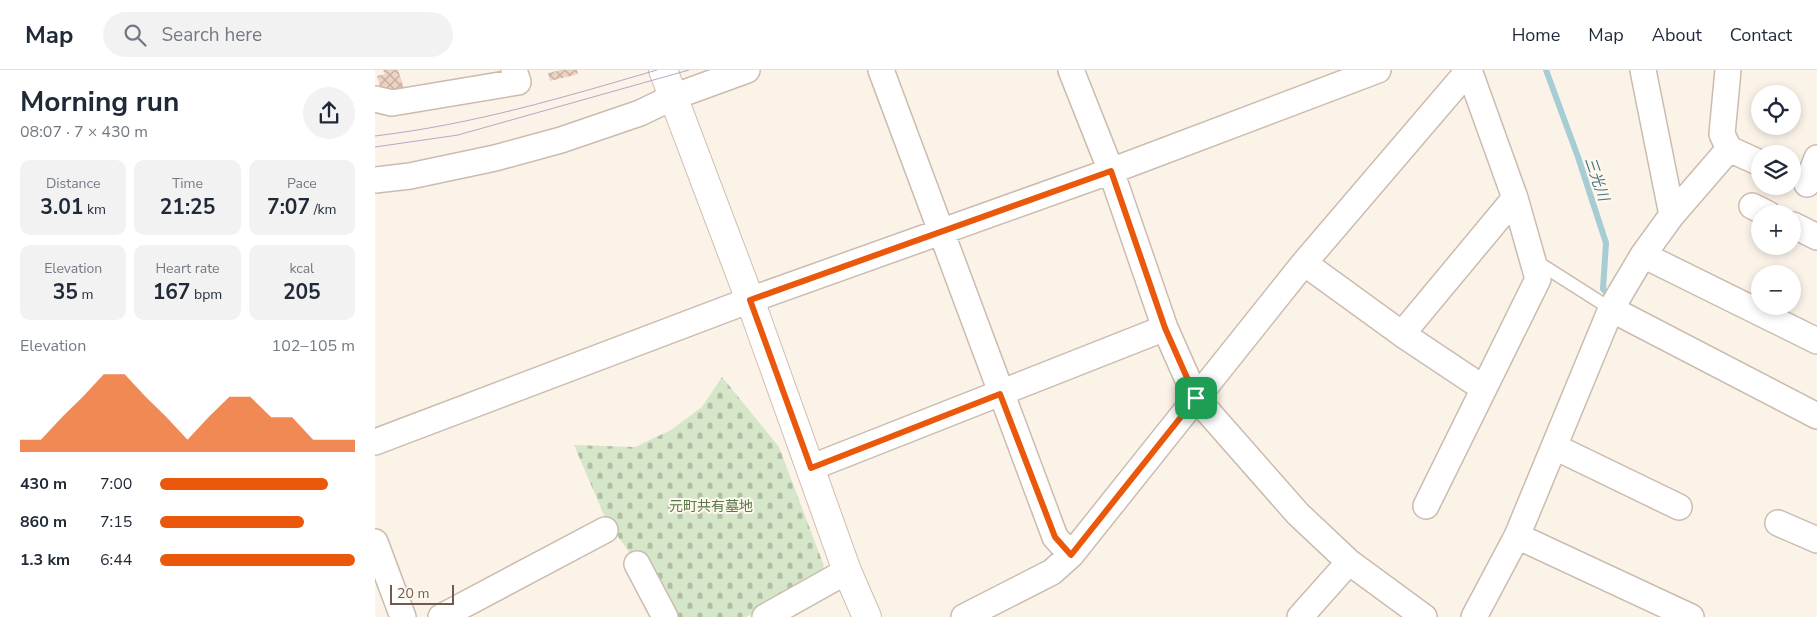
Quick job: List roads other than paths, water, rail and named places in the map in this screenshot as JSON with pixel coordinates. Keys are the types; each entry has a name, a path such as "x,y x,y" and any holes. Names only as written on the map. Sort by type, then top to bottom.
{"street":[{"path":"375,99 392,103 518,82 514,70"},
{"path":"663,70 750,300 847,571 867,617"},
{"path":"375,180 410,176 495,158 561,140 640,113 673,97 747,70"},
{"path":"881,70 1000,394 1055,537 1071,555"},
{"path":"1071,70 1111,171 1165,328 1196,398 1298,514 1349,562 1425,617"},
{"path":"375,442 750,300 1111,171 1378,70"},
{"path":"964,617 1052,572 1071,555 1304,263 1469,70 1515,198 1538,279 1426,506"},
{"path":"1643,70 1672,215"},
{"path":"1728,70 1722,134 1729,149 1751,159"},
{"path":"1474,617 1517,536 1615,301 1643,255 1672,215 1729,149"},
{"path":"1806,183 1817,158"},
{"path":"1402,334 1515,198"},
{"path":"1801,229 1817,236"},
{"path":"1643,255 1817,341"},
{"path":"1304,263 1402,334 1483,388"},
{"path":"1615,301 1814,404"},
{"path":"811,468 1165,328"},
{"path":"1555,446 1679,507"},
{"path":"1778,523 1815,535"},
{"path":"441,617 472,610 605,530"},
{"path":"1517,536 1691,617"},
{"path":"375,542 403,617"},
{"path":"1300,617 1349,562"},
{"path":"637,564 665,617"},
{"path":"765,617 847,571"}],"lane":[{"path":"1534,260 1615,301"}],"waterway":[{"name":"三光川","path":"1546,70 1578,157 1606,243 1603,289 1610,296"}],"tram line":[{"path":"375,136 448,125 518,109 657,70"},
{"path":"375,147 458,135 689,70"}],"park label":[{"name":"元町共有墓地","path":"711,506"}]}
